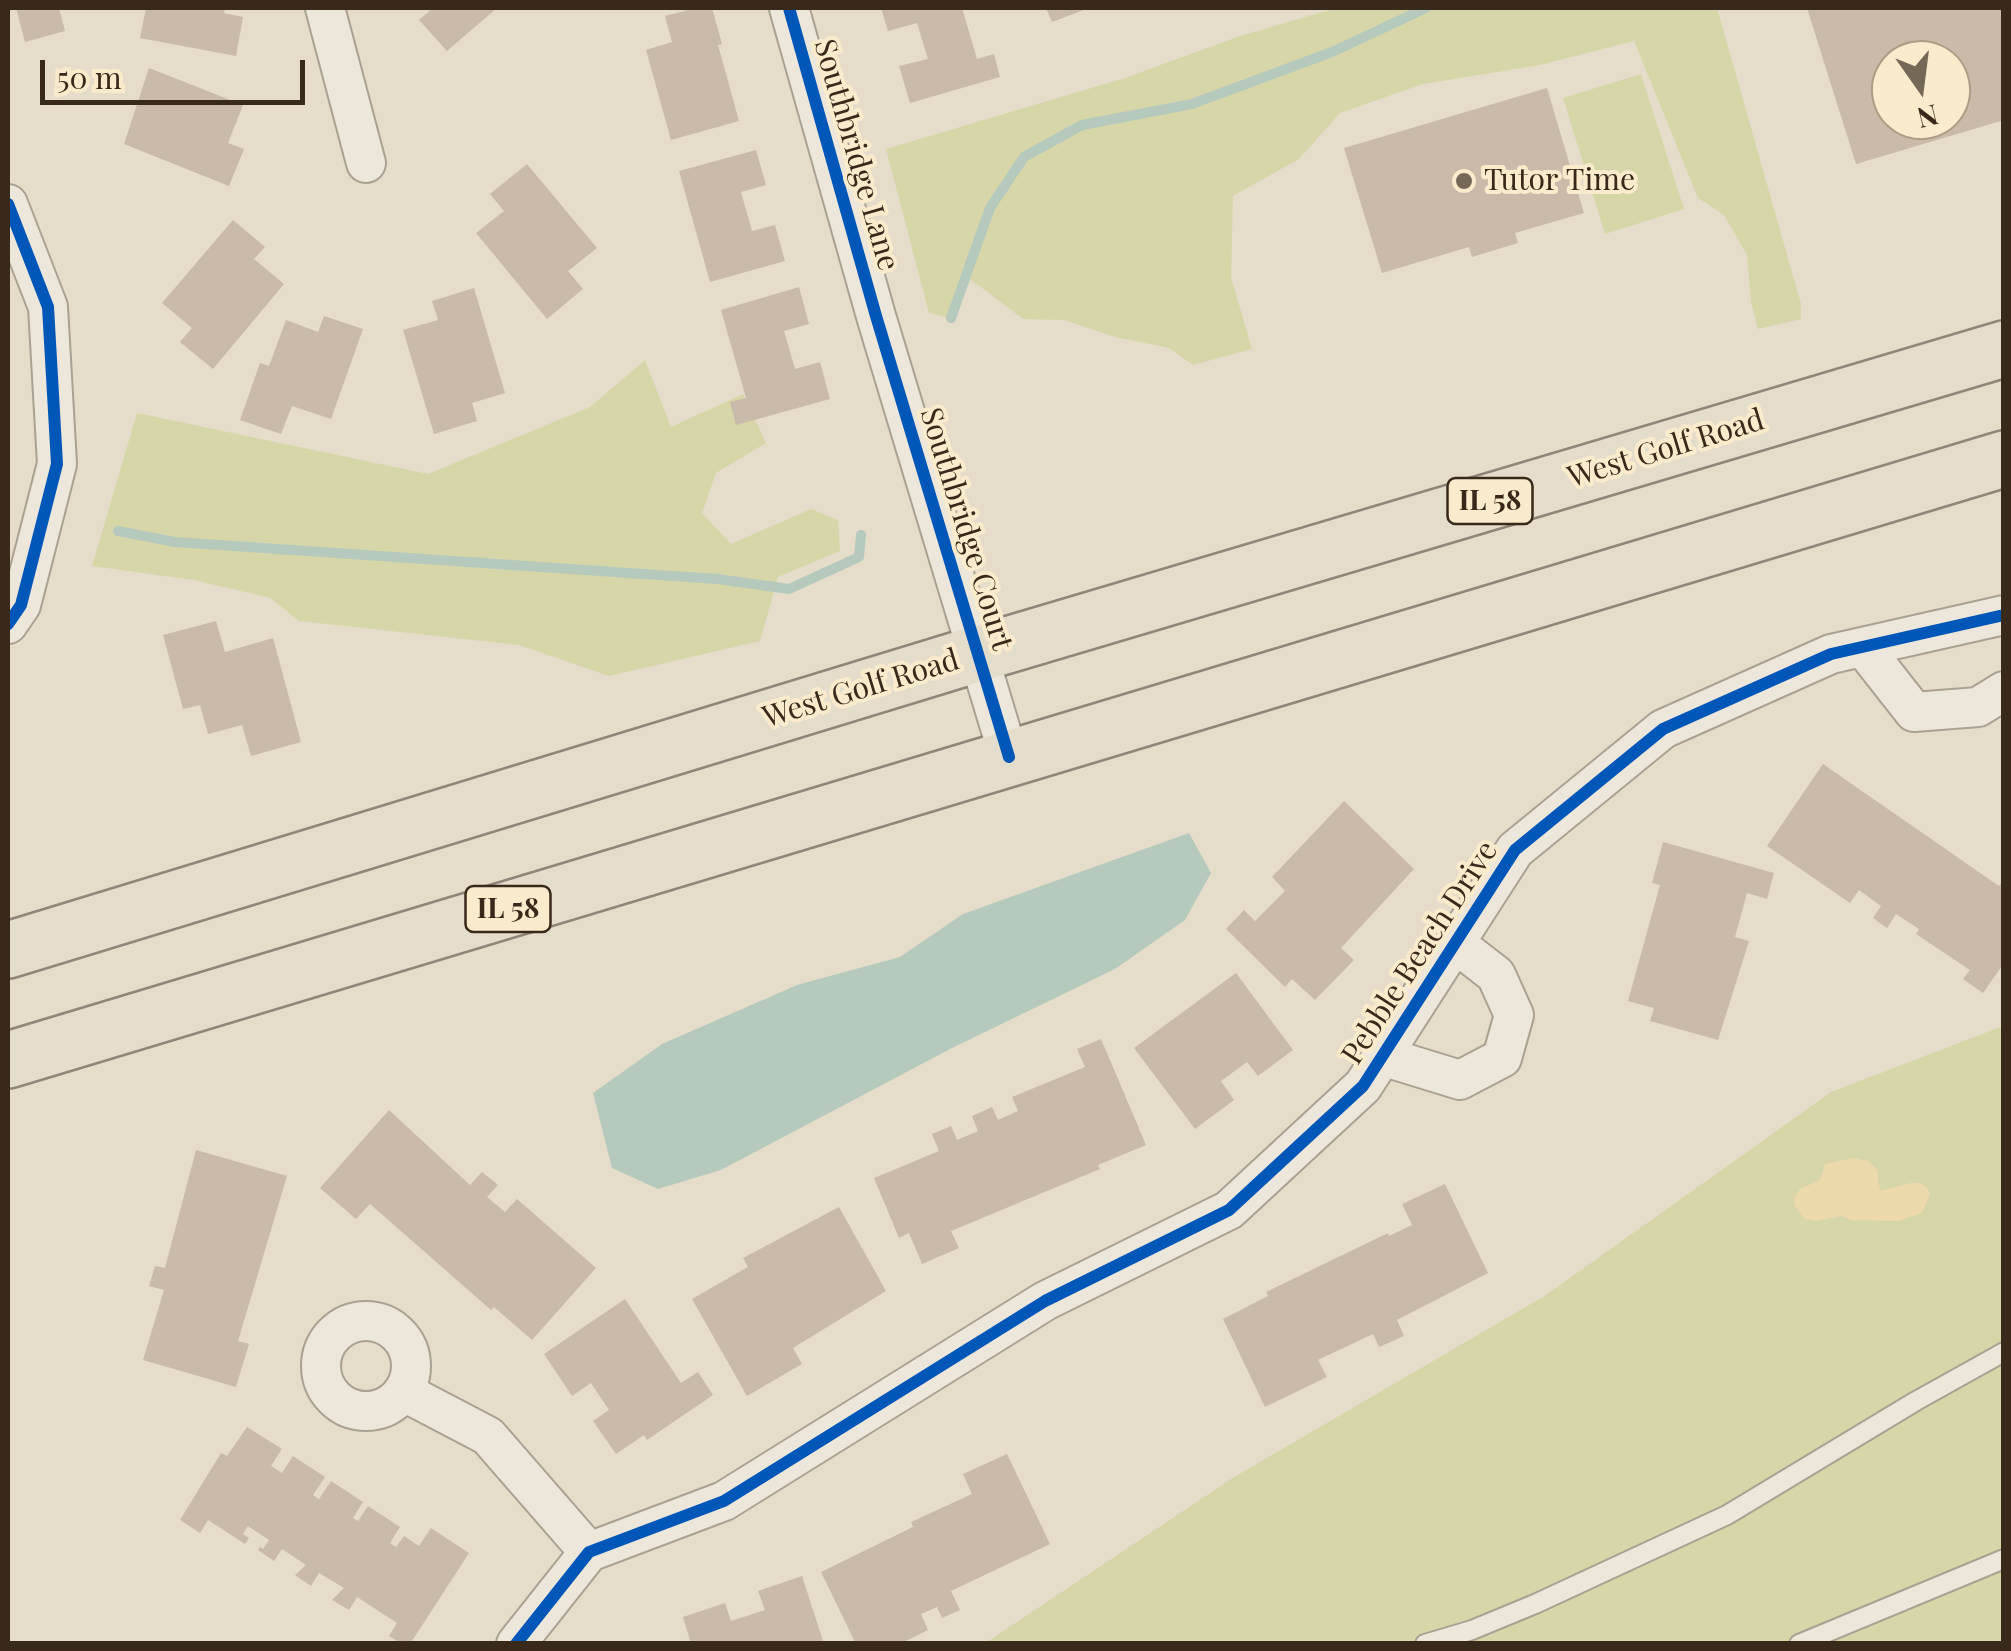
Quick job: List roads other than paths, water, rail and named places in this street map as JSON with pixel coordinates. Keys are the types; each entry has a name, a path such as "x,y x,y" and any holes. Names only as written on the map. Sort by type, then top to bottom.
{"main road":[{"name":"West Golf Road","path":"8,950 977,654 2004,349"},
{"name":"IL 58","path":"8,1060 2004,459"}],"street":[{"path":"326,8 366,163"},
{"name":"Southbridge Lane","path":"788,8 876,316"},
{"path":"8,204 48,307 57,464 21,604 8,624"},
{"name":"Southbridge Court","path":"876,316 1009,757"},
{"name":"Pebble Beach Drive","path":"589,1552 724,1502 1045,1301 1229,1210 1363,1086 1514,850 1664,729 1831,654 2004,615"},
{"path":"1863,647 1914,712 1978,708 2004,691"},
{"name":"Pebble Beach Drive","path":"1382,1056 1460,1080 1502,1058 1514,1014 1496,975 1455,943"},
{"path":"404,1392 488,1436 589,1552 516,1644"}],"lane":[{"path":"1425,1644 1536,1604 1726,1515 2004,1352"},
{"path":"1799,1644 2004,1559"}],"waterway":[{"path":"951,318 990,208 1024,157 1082,125 1192,104 1332,52 1426,8"},
{"path":"118,531 175,542 717,579 789,589 859,557 861,535"}],"place":[{"name":"Tutor Time","path":"1464,181"}]}
